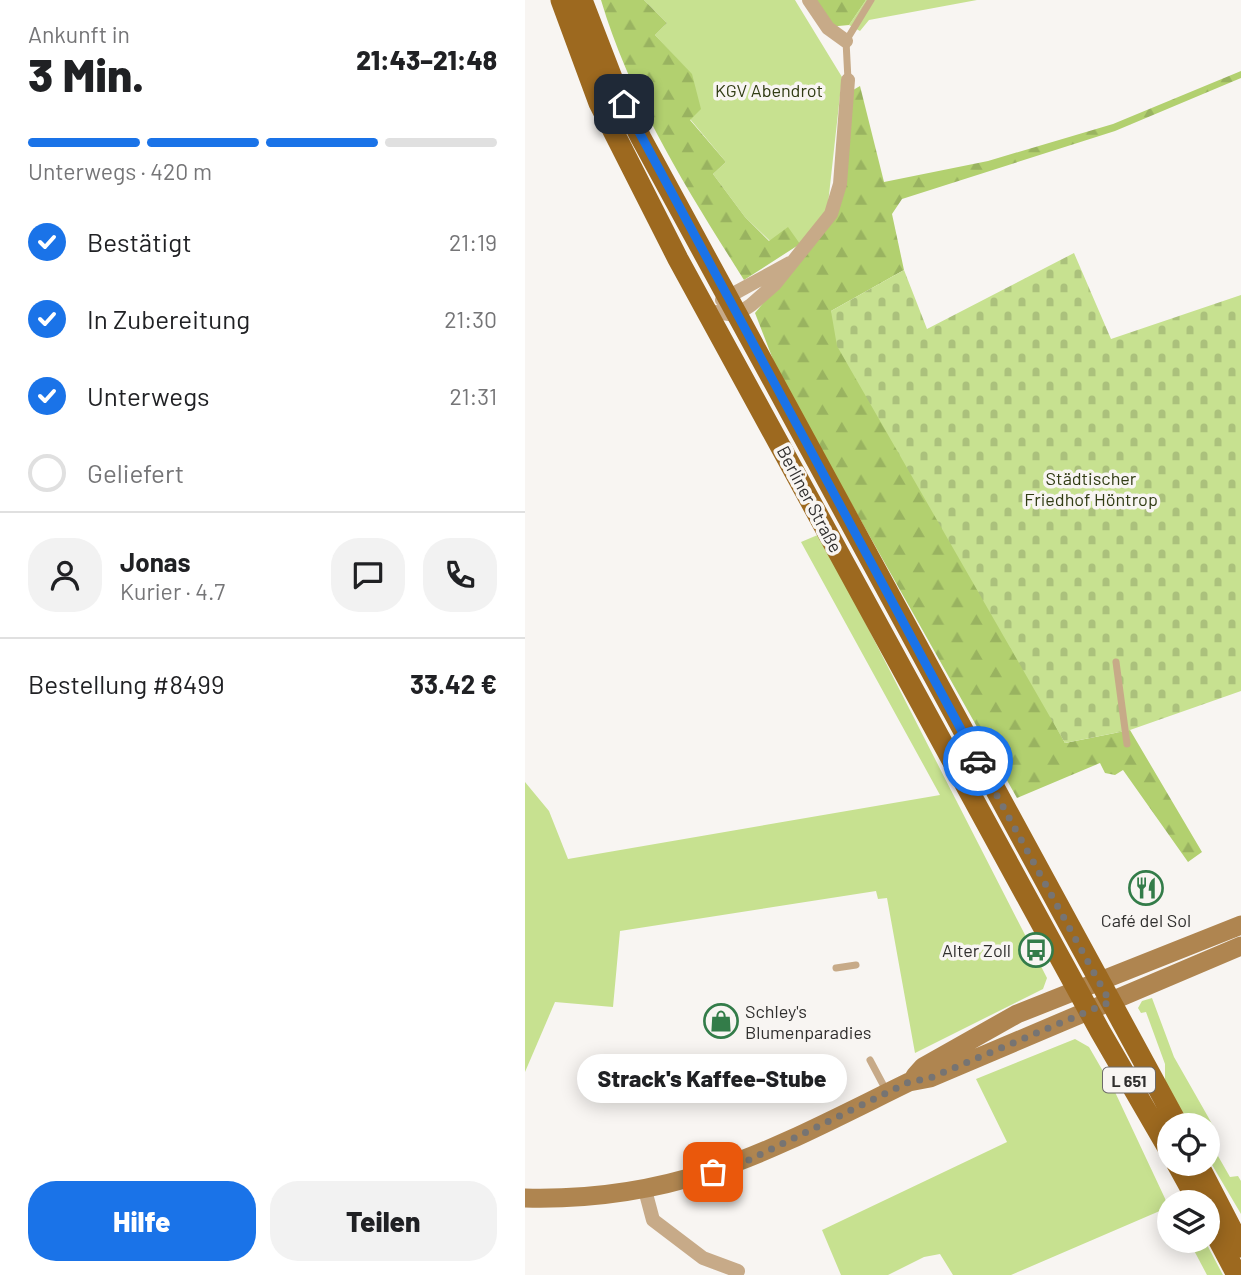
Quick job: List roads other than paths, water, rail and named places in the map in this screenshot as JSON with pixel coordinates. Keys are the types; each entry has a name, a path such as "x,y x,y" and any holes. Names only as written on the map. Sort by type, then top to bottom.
{"main road":[{"name":"Berliner Straße","path":"561,0 599,103 678,259 1077,990"},
{"name":"Berliner Straße","path":"582,0 616,88 731,306 1099,981"},
{"path":"909,1082 923,1067 994,1026 1241,925"},
{"path":"525,1198 601,1196 645,1190 695,1179 749,1160 909,1082 930,1078 1241,946"},
{"name":"L 651","path":"1099,981 1171,1113"},
{"name":"L 651","path":"1077,990 1157,1129"},
{"path":"1204,1176 1241,1247"},
{"path":"1220,1243 1237,1275"}],"street":[{"path":"809,0 828,28 846,41"},
{"path":"709,312 731,306 775,284 831,214 841,184 848,80"},
{"path":"709,312 731,306 794,261"},
{"path":"645,1190 653,1220 703,1258 738,1271"}],"lane":[{"path":"848,80 846,41 871,0"},
{"path":"1116,662 1127,744"},
{"path":"836,968 856,965"},
{"path":"870,1060 887,1092"}],"place":[{"name":"Café del Sol","path":"1146,888"},
{"name":"Alter Zoll","path":"1036,950"},
{"name":"Schley's Blumenparadies","path":"721,1021"},
{"name":"Strack's Kaffee-Stube","path":"713,1172"}],"park label":[{"name":"KGV Abendrot","path":"769,90"},
{"name":"Städtischer Friedhof Höntrop","path":"1091,488"}]}
